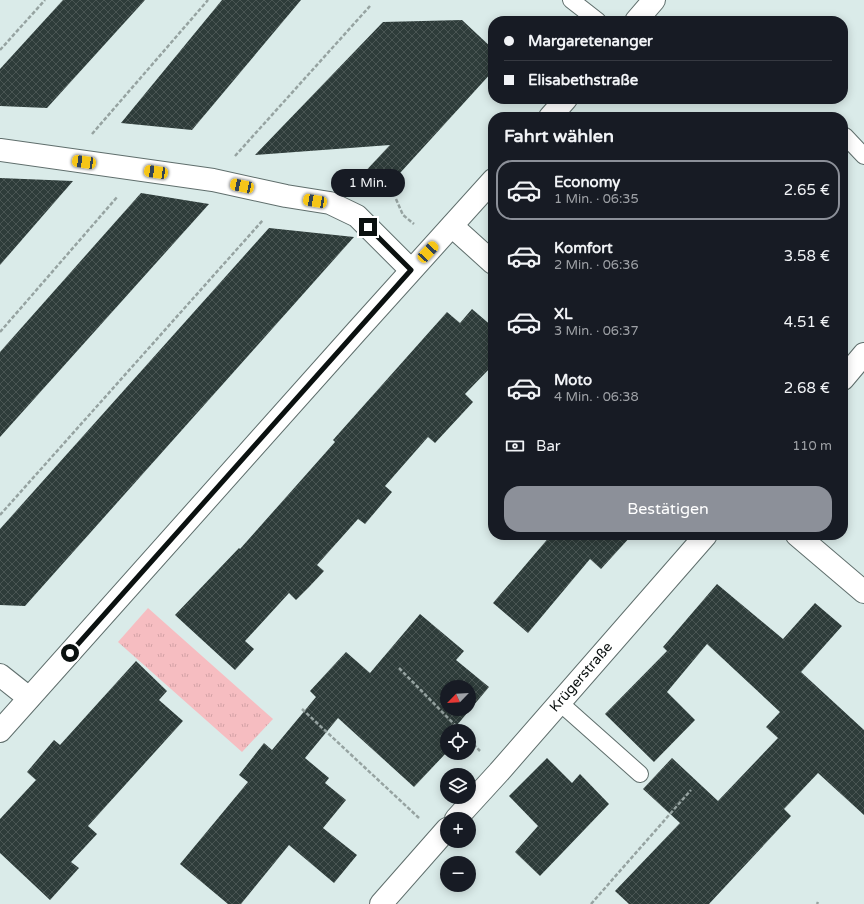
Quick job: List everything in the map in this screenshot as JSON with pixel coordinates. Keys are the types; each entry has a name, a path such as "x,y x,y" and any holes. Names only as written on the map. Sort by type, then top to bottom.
{"street":[{"path":"640,16 654,0"},
{"path":"554,112 562,104"},
{"path":"0,150 213,180 286,196 330,203 357,216 411,270"},
{"path":"0,731 488,186"},
{"path":"452,226 488,258"},
{"path":"848,373 864,354"},
{"name":"Krügerstraße","path":"463,812 500,772 559,702 702,540"},
{"path":"803,540 864,592"},
{"path":"0,675 29,698"},
{"path":"381,904 440,836"}],"lane":[{"path":"571,0 592,16"},
{"path":"848,139 864,156"},
{"path":"559,702 640,774"}],"path":[{"path":"0,50 45,0"},
{"path":"70,160 208,0"},
{"path":"213,180 370,6"},
{"path":"0,332 141,170"},
{"path":"0,515 286,196"},
{"path":"399,668 454,724"},
{"path":"302,709 440,830"},
{"path":"591,904 692,790"}],"green space":[{"path":"148,608 273,719 242,752 118,642"}],"building":[{"path":"63,0 145,0 47,108 0,106 0,69"},
{"path":"222,0 301,0 192,130 121,123"},
{"path":"462,20 488,44 488,76 380,195 360,177 390,145 255,155 383,22"},
{"path":"0,178 73,181 0,265"},
{"path":"141,193 209,204 0,437 0,352"},
{"path":"269,228 354,237 25,606 0,605 0,529"},
{"path":"472,309 488,323 488,370 465,394 473,402 435,443 428,437 385,486 392,492 365,524 358,519 317,565 324,571 310,586 296,600 289,593 245,641 254,649 235,670 175,615 239,548 240,549 335,442 333,440 447,312 460,323"},
{"path":"547,540 627,540 601,569 590,559 528,633 493,603"},
{"path":"717,584 783,639 815,603 842,626 801,672 864,730 864,815 818,773 784,809 791,816 709,904 629,904 615,891 680,823 643,789 672,758 718,801 778,738 766,727 780,712 707,644 667,692 695,720 654,762 605,714 667,651 663,647"},
{"path":"420,614 464,651 456,660 489,687 476,702 476,680 440,680 440,716 465,716 458,724 440,724 440,759 414,787 338,718 305,758 329,778 325,783 346,800 323,828 357,855 334,883 289,845 241,904 228,904 180,864 248,782 239,775 264,743 272,750 316,697 310,691 346,652 370,673"},
{"path":"136,661 167,691 159,700 183,721 88,826 97,834 71,862 79,868 50,900 0,853 0,819 36,780 27,772 54,740 60,745"},
{"path":"547,758 572,783 580,774 609,804 540,876 515,852 538,826 509,796"}],"route":[{"path":"70,653 411,270 368,227"}]}
